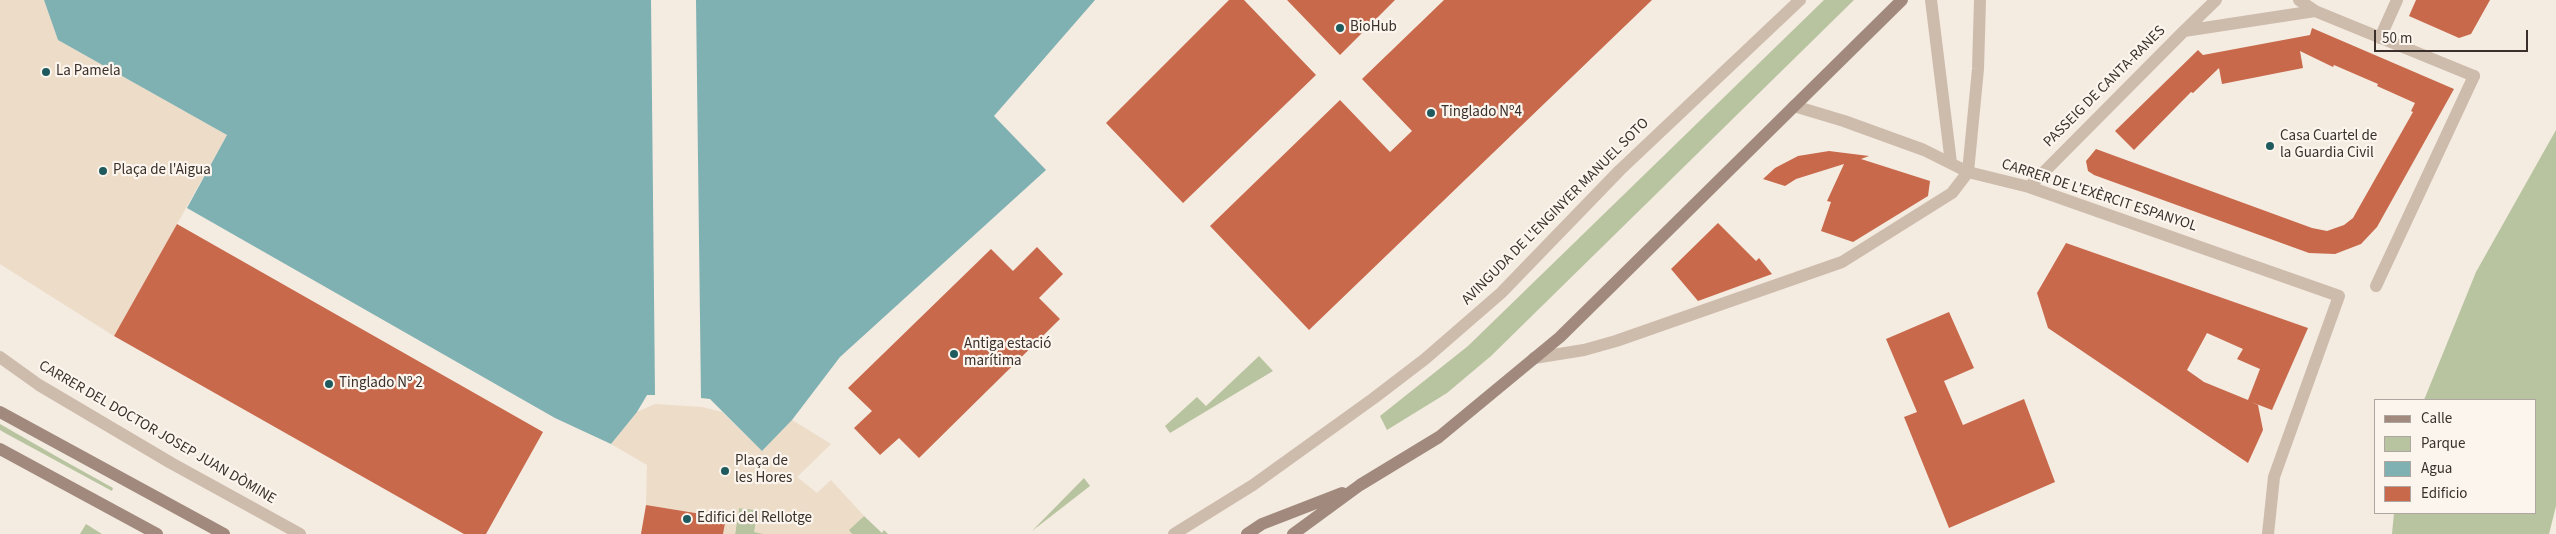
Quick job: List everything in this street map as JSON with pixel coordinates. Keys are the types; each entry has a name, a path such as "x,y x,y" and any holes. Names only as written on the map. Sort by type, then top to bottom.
{"main road":[{"path":"1293,534 1360,485 1439,437 1560,337 1902,0"},
{"path":"0,412 224,534"},
{"path":"0,449 157,534"},
{"path":"1247,534 1262,524 1360,485"}],"street":[{"name":"AVINGUDA DE L'ENGINYER MANUEL SOTO","path":"1174,534 1253,485 1425,359 1501,293 1620,170 1800,0"},
{"path":"1931,0 1951,163"},
{"path":"1534,358 1616,341 1842,262 1952,193 1968,172 1978,70 1980,0"},
{"name":"PASSEIG DE CANTA-RANES","path":"2029,186 2216,0"},
{"path":"2299,0 2315,12 2474,76 2376,286"},
{"path":"2380,38 2397,0"},
{"name":"PASSEIG DE CANTA-RANES","path":"2184,31 2315,12"},
{"name":"CARRER DE L'EXÈRCIT ESPANYOL","path":"1794,106 1853,124 1951,163 1968,172 2029,186 2339,296 2274,477 2268,534"},
{"name":"CARRER DEL DOCTOR JOSEP JUAN DÒMINE","path":"0,357 38,385 171,463 300,534"}],"green space":[{"path":"1824,0 1854,0 1491,356 1447,393 1387,430 1380,416 1468,346"},
{"path":"2556,130 2556,506 2549,534 2392,534 2394,514 2536,514 2536,399 2424,399 2476,272"},
{"path":"1259,356 1273,371 1170,433 1165,426 1197,397 1206,406"},
{"path":"0,424 113,488 112,491 5,433 0,430"},
{"path":"1084,478 1090,486 1032,531"},
{"path":"739,508 758,510 763,534 735,534"},
{"path":"864,516 882,533 884,530 888,534 852,534 848,530"},
{"path":"86,524 102,534 80,534"}],"shaded area":[{"name":"Plaça de l'Aigua","path":"0,0 44,0 58,40 227,135 114,336 0,264"},
{"name":"Plaça de les Hores","path":"655,404 702,407 722,412 762,451 792,420 831,444 797,477 817,493 831,480 864,516 849,530 852,534 763,534 754,532 758,510 739,508 735,534 723,534 726,520 730,521 732,511 722,509 721,517 646,505 647,465 611,444 637,412"}],"water":[{"path":"44,0 651,0 655,395 647,395 637,412 611,444 555,418 187,208 227,135 58,40"},
{"path":"696,0 1095,0 994,116 1046,170 840,357 792,420 762,451 710,399 701,398"}],"building":[{"path":"1229,0 1244,0 1316,75 1183,203 1106,123"},
{"name":"BioHub","path":"1287,0 1395,0 1340,55"},
{"name":"Tinglado Nº4","path":"1444,0 1652,0 1309,330 1210,226 1340,100 1390,152 1412,131 1362,79"},
{"path":"2416,0 2490,0 2471,34 2459,38 2409,16"},
{"path":"2312,28 2454,89 2377,227 2361,244 2335,254 2309,253 2094,175 2088,171 2086,161 2096,149 2312,228 2327,231 2344,225 2353,218 2413,112 2411,111 2415,103 2377,86 2378,84 2334,65 2333,67 2300,51 2303,68 2222,84 2219,68 2193,93 2191,92 2134,150 2115,131 2198,50 2203,55 2310,35"},
{"path":"1829,151 1869,156 1861,159 1930,181 1928,196 1853,242 1821,231 1831,202 1827,201 1844,164 1796,179 1785,186 1763,179 1775,168 1798,156"},
{"path":"1718,223 1756,261 1759,258 1772,274 1698,301 1671,269"},
{"name":"Tinglado Nº 2","path":"177,224 543,432 486,534 464,534 114,336"},
{"path":"2066,243 2308,328 2272,410 2251,402 2258,405 2263,430 2248,463 2048,328 2037,293","holes":["2207,333 2243,349 2237,359 2260,369 2248,400 2204,382 2187,370"]},
{"name":"Antiga estació marítima","path":"1037,247 1063,274 1039,298 1060,319 919,458 899,438 880,455 854,428 872,411 848,388 991,249 1013,271"},
{"path":"1949,312 1974,368 1944,381 1963,425 2024,399 2055,482 1949,528 1904,417 1917,412 1886,339"},
{"name":"Edifici del Rellotge","path":"646,505 726,518 723,534 641,534"}],"place":[{"name":"BioHub","path":"1340,28"},
{"name":"La Pamela","path":"46,72"},
{"name":"Tinglado Nº4","path":"1431,113"},
{"name":"Casa Cuartel de la Guardia Civil","path":"2270,146"},
{"name":"Plaça de l'Aigua","path":"103,171"},
{"name":"Antiga estació marítima","path":"954,354"},
{"name":"Tinglado Nº 2","path":"329,384"},
{"name":"Plaça de les Hores","path":"725,471"},
{"name":"Edifici del Rellotge","path":"687,519"}]}
